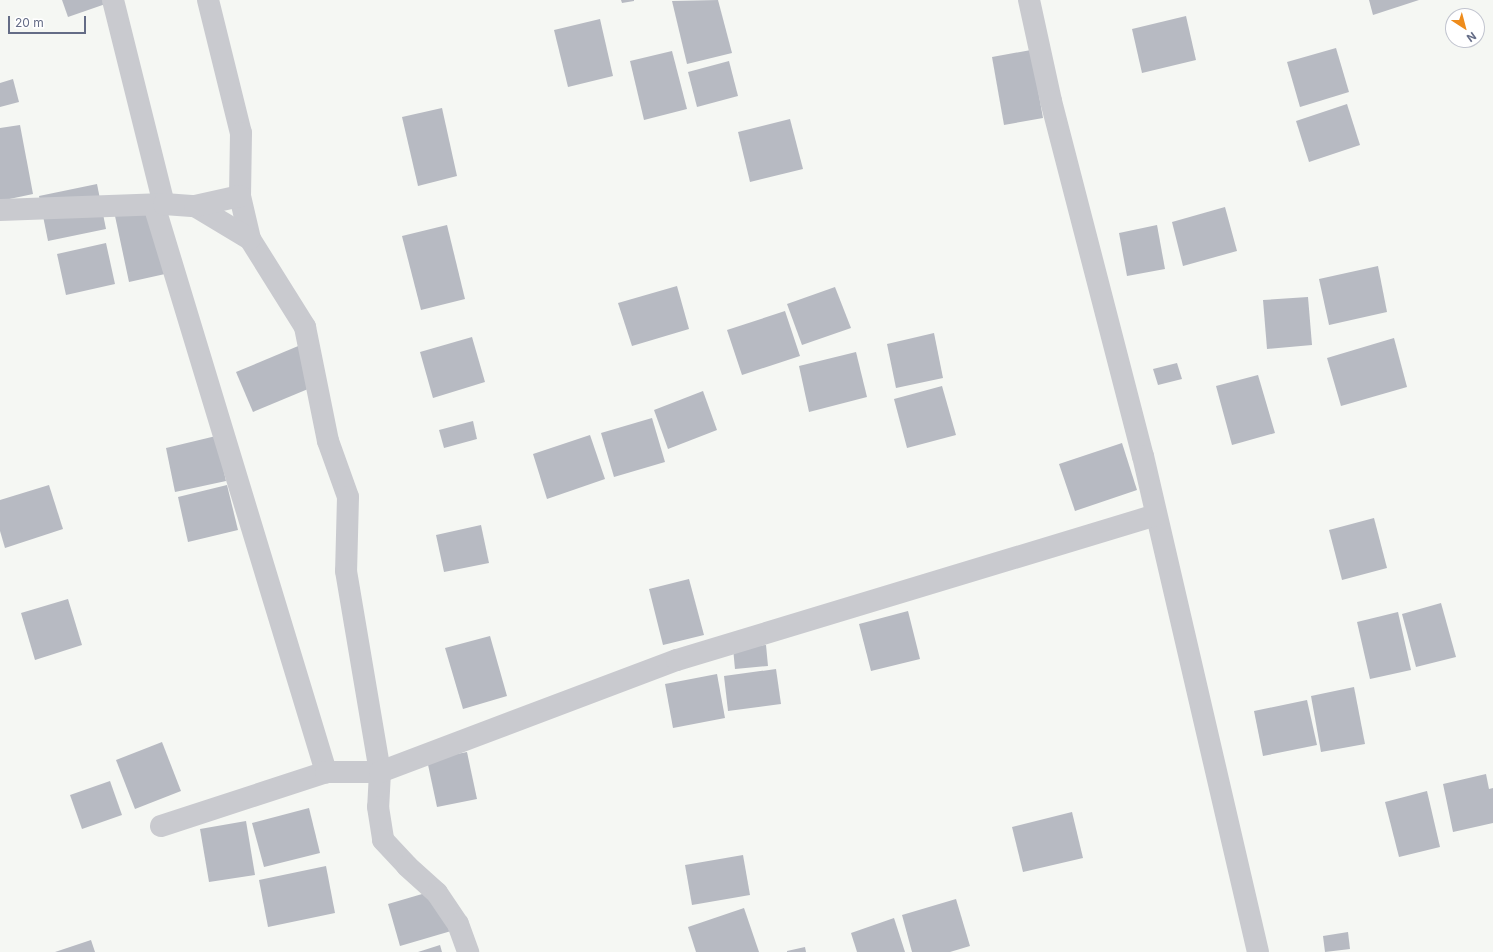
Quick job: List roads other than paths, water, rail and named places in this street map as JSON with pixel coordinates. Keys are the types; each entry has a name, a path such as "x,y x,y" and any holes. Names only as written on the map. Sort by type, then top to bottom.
{"street":[{"path":"113,0 159,204 326,772"},
{"path":"208,0 242,132 240,196 250,239 305,326 328,441 348,497 346,570 380,772 378,807 383,840 407,866 437,893 458,924 468,952"},
{"path":"1029,0 1051,101 1156,515 1258,952"},
{"path":"0,210 159,204 195,206 240,196"},
{"path":"195,206 250,239"},
{"path":"161,826 326,772 380,772 677,660 1156,515"}]}
